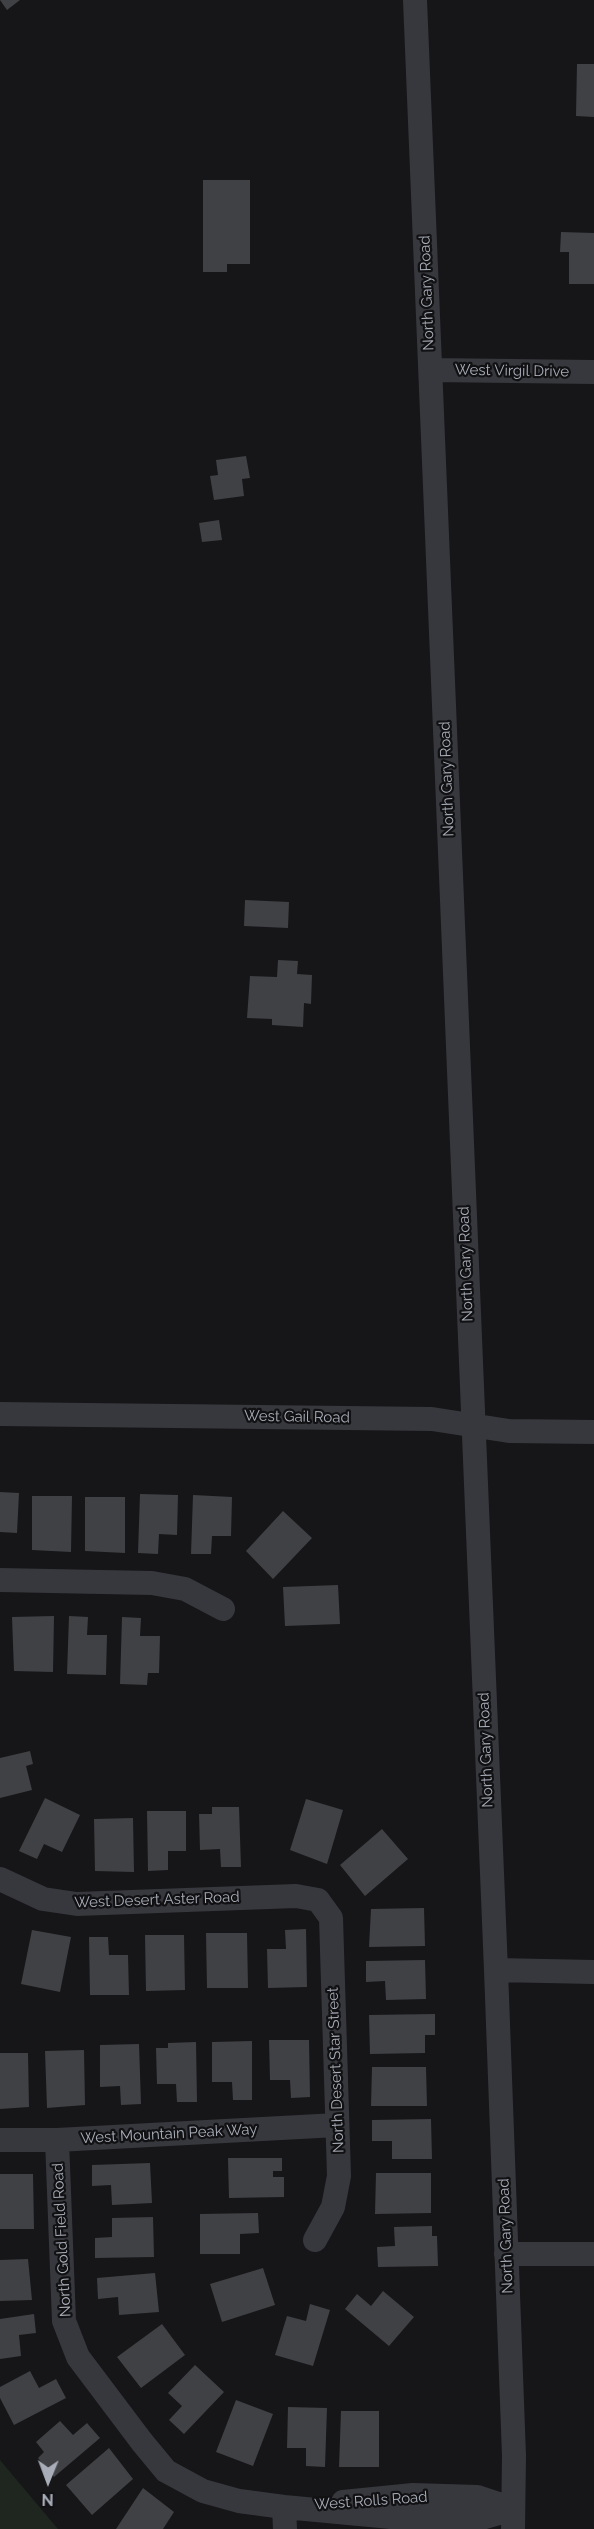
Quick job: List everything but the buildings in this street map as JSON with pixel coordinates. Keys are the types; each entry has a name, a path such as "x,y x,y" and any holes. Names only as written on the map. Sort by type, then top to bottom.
{"street":[{"name":"North Gary Road","path":"415,0 496,1970 513,2519"},
{"name":"West Virgil Drive","path":"431,370 594,372"},
{"name":"West Gail Road","path":"0,1414 432,1419 509,1431 594,1432"},
{"path":"0,1580 152,1583 185,1589 223,1609"},
{"name":"West Desert Aster Road","path":"0,1879 43,1899 77,1904 296,1896 318,1900"},
{"name":"North Desert Star Street","path":"315,2240 333,2207 339,2176 331,1918 318,1900"},
{"path":"496,1970 594,1972"},
{"name":"West Mountain Peak Way","path":"0,2140 57,2140 337,2125"},
{"name":"North Gold Field Road","path":"57,2140 64,2321 78,2357 127,2424 166,2471 203,2491 285,2518"},
{"path":"506,2254 594,2254"},
{"name":"West Rolls Road","path":"285,2518 430,2507 477,2497 513,2519"}],"shaded area":[{"path":"0,2460 58,2529 0,2529"}]}
